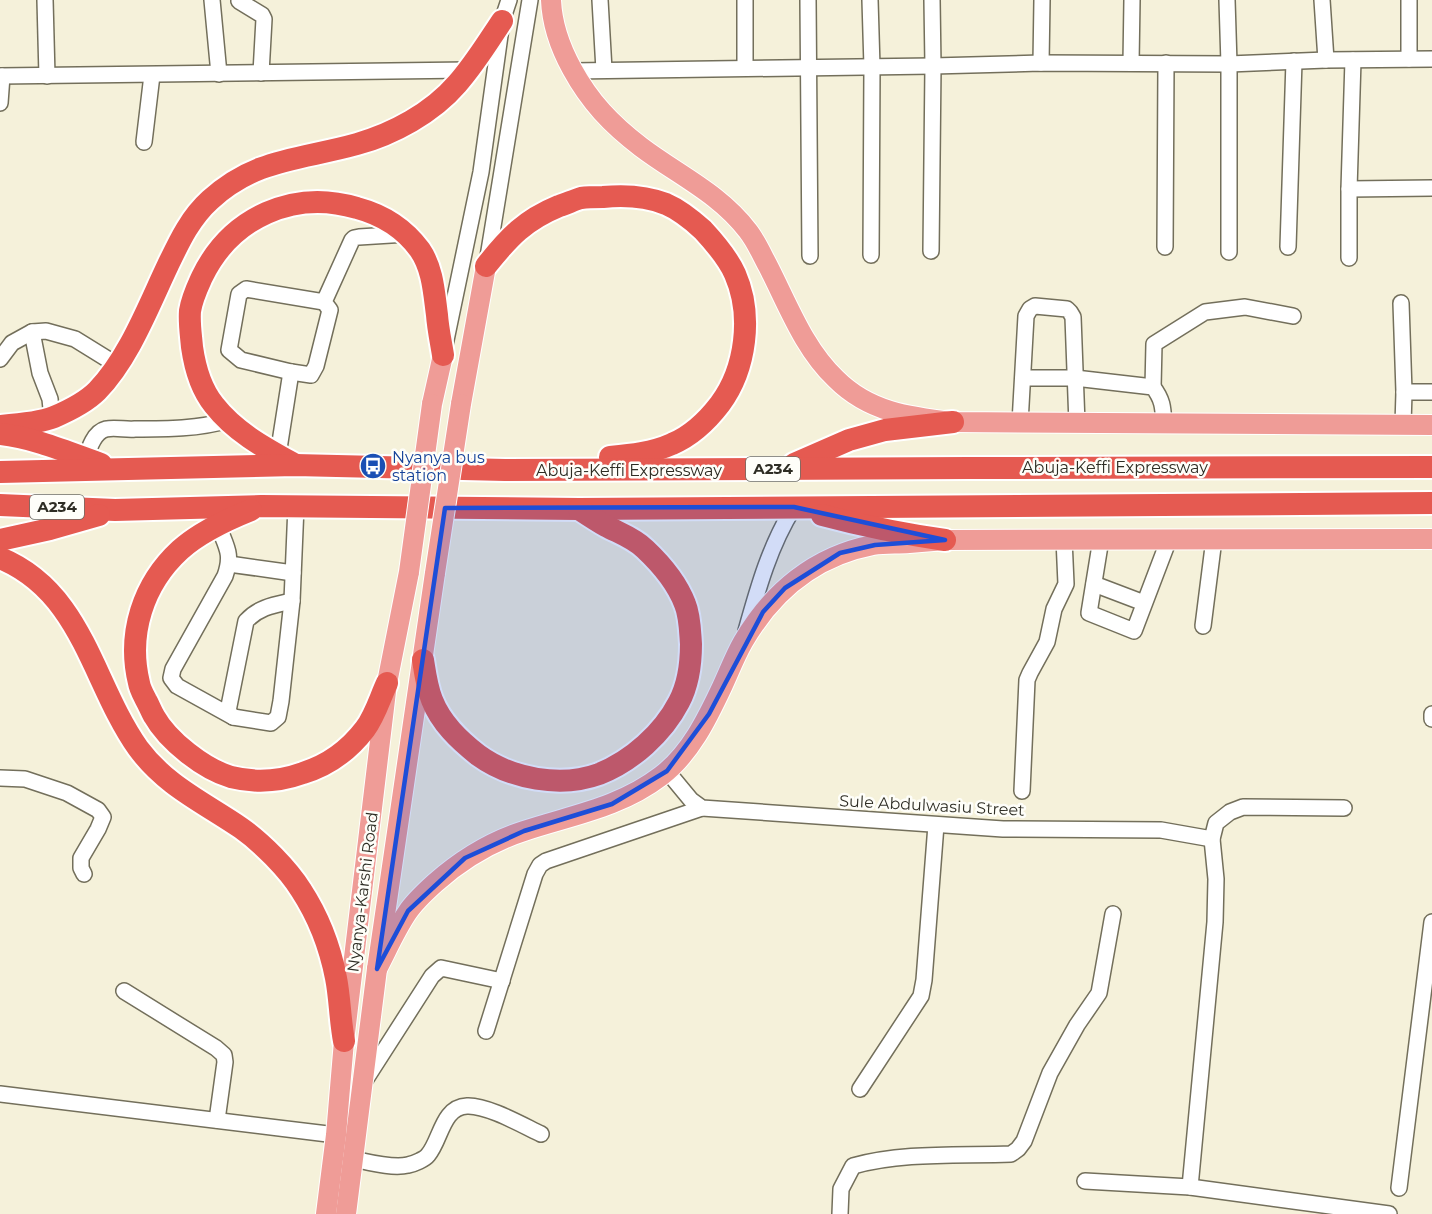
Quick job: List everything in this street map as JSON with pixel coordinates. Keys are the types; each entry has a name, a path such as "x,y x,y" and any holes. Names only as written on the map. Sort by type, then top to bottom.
{"highway":[{"path":"0,426 52,418 95,393 110,376 141,322 191,222 220,191 249,173 276,163 357,144 412,120 437,103 456,85 506,11"},
{"path":"486,266 524,225 544,213 579,199 620,195 645,198 667,204 689,218 722,252 735,274 745,320 744,342 734,381 713,413 689,435 674,444 636,455 557,461 505,470"},
{"path":"287,460 251,439 214,405 201,385 194,361 190,328 193,296 208,265 230,236 265,213 290,204 315,202 344,204 370,212 398,226 421,252 429,270 443,356"},
{"path":"783,469 849,440 885,430 953,422"},
{"name":"Abuja-Keffi Expressway","path":"0,434 11,435 113,469"},
{"name":"Abuja-Keffi Expressway","path":"0,472 287,460 505,470 1432,467"},
{"name":"A234","path":"0,505 115,510 261,506 579,509 1432,503"},
{"path":"261,506 199,536 180,550 150,587 142,605 136,630 135,654 139,684 154,717 171,738 189,754 212,769 231,777 272,780 291,777 315,769 327,764 347,749 366,728 387,683"},
{"path":"794,507 851,523 945,540"},
{"path":"423,660 431,699 453,734 489,762 517,775 543,780 572,780 598,774 614,767 654,737 680,701 688,678 691,652 686,604 674,583 644,548 579,509"},
{"path":"0,540 50,529 115,510"},
{"path":"0,558 30,574 49,592 67,615 86,645 120,717 153,767 190,796 243,829 266,849 300,888 326,941 336,978 344,1041"}],"main road":[{"path":"551,0 555,29 563,52 584,91 616,127 641,147 718,199 739,219 765,259 809,347 836,379 861,399 885,410 914,417 953,422 1432,425"},
{"name":"Nyanya-Karshi Road","path":"346,1214 362,1084 435,573 461,404 486,266"},
{"name":"Nyanya-Karshi Road","path":"326,1214 344,1041 387,683 409,572 432,404 443,356"},
{"path":"378,969 408,910 465,858 490,844 524,831 612,804 642,790 667,771 687,750 709,714 743,643 763,612 785,588 809,570 840,554 875,545 945,540 1432,541"}],"street":[{"path":"45,0 47,76"},
{"path":"212,0 219,74"},
{"path":"486,266 530,0"},
{"path":"600,0 603,70"},
{"path":"745,0 745,69"},
{"path":"808,0 810,256"},
{"path":"870,0 871,255"},
{"path":"931,251 932,0"},
{"path":"1041,63 1042,0"},
{"path":"1131,63 1132,0"},
{"path":"1227,0 1229,252"},
{"path":"1322,0 1326,60"},
{"path":"1409,0 1409,59"},
{"path":"239,1 262,15 264,20 261,73"},
{"path":"443,356 481,172 506,11"},
{"path":"573,71 1432,59"},
{"path":"1349,258 1353,60"},
{"path":"1288,247 1294,61"},
{"path":"1165,247 1166,63"},
{"path":"0,103 1,76 468,70"},
{"path":"144,142 152,75"},
{"path":"1349,189 1432,188"},
{"path":"324,302 354,238 407,234"},
{"path":"246,289 324,302 330,310 316,366 311,375 241,360 229,350 239,294 246,289"},
{"path":"1401,303 1403,425"},
{"path":"1020,423 1026,316 1035,306 1067,309 1072,317 1077,424"},
{"path":"1164,424 1160,397 1153,387 1154,344 1205,312 1245,308 1293,316"},
{"path":"0,359 12,342 32,332 46,331 75,339 117,364"},
{"path":"32,332 40,373 50,399 52,418"},
{"path":"287,460 291,372"},
{"path":"1023,378 1075,378 1153,387"},
{"path":"1404,392 1432,392"},
{"path":"86,459 90,444 106,429 209,426 229,420"},
{"path":"218,525 229,555 229,564 225,576 173,669 171,678 177,686 233,717 271,723 278,717 292,601 296,506"},
{"path":"743,643 772,548 794,507"},
{"path":"1101,539 1089,613 1134,631 1169,539"},
{"path":"1203,626 1214,539"},
{"path":"1022,791 1027,680 1047,642 1054,609 1066,584 1064,540"},
{"path":"229,564 293,573"},
{"path":"1094,584 1144,603"},
{"path":"233,717 228,711 246,621 254,612 292,601"},
{"path":"1432,714 1432,719"},
{"path":"667,771 702,808"},
{"path":"0,778 25,778 41,783 67,793 98,810 103,818 81,858 81,868 84,874"},
{"path":"1190,1187 1215,922 1216,879 1212,839 1216,823 1230,812 1243,807 1344,808"},
{"path":"486,1031 535,874 540,866 546,861 702,808"},
{"name":"Sule Abdulwasiu Street","path":"702,808 1003,829 1161,830 1212,839"},
{"path":"860,1089 921,996 936,825"},
{"path":"840,1214 841,1189 853,1166 900,1157 1011,1154 1018,1149 1024,1141 1050,1073 1077,1025 1099,993 1113,914"},
{"path":"1399,1188 1430,955 1432,922"},
{"path":"362,1084 432,976 441,968 502,981"},
{"path":"124,991 224,1055 218,1120"},
{"path":"0,1094 336,1135"},
{"path":"353,1159 408,1166 427,1156 450,1115 459,1107 485,1109 541,1134"},
{"path":"1085,1181 1190,1187 1389,1214"}],"highlighted area":[{"path":"794,507 945,540 875,545 840,553 785,588 763,612 709,714 667,771 612,804 524,831 465,858 408,911 377,969 445,508"}],"place":[{"name":"Nyanya bus station","path":"373,466"}]}
